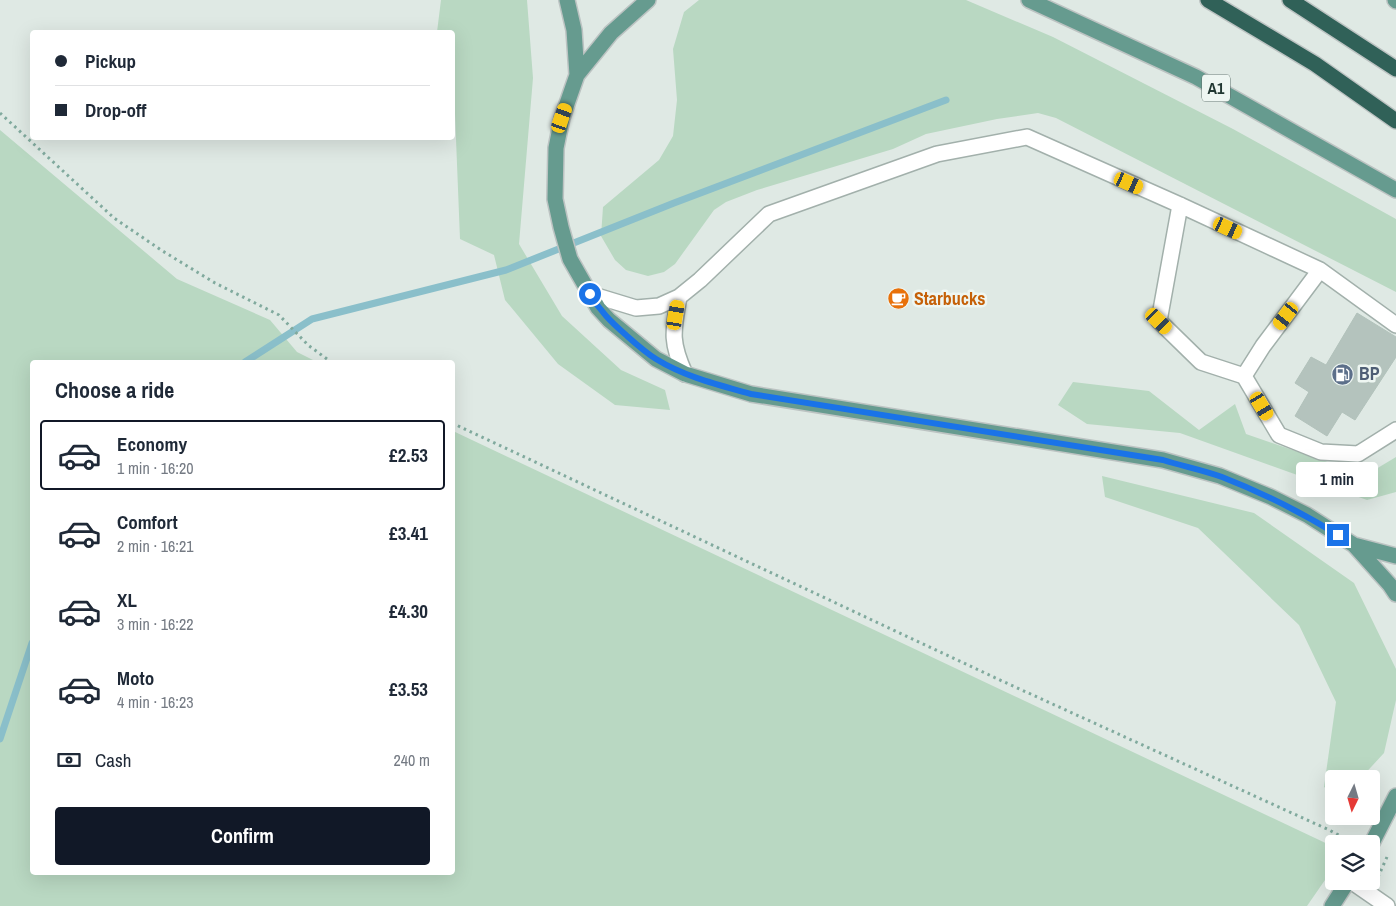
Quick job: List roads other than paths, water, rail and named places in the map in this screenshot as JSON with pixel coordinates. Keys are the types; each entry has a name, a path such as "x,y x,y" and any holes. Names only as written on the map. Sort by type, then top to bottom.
{"highway":[{"path":"1208,0 1316,64 1396,121"},
{"path":"1290,0 1396,69"}],"main road":[{"path":"567,0 574,30 577,75"},
{"path":"648,0 611,33 577,75 562,118 556,148 555,199 570,259 598,308 633,341 656,359 686,374 751,394 1163,460 1220,476 1271,497 1307,515 1354,545 1390,584 1396,594"},
{"name":"A1","path":"1029,0 1196,78 1316,143 1396,190"},
{"path":"1354,545 1396,556"},
{"path":"1376,835 1396,796"},
{"path":"1332,906 1344,890"}],"street":[{"path":"590,294 636,308 659,306 679,297 700,280 769,214 938,154 1027,138 1180,205 1320,270 1396,325"},
{"path":"1180,205 1159,321 1201,362 1244,376 1279,435 1320,452 1358,454 1396,430"},
{"path":"1244,376 1263,346 1320,270"},
{"path":"679,297 673,334 678,357 686,374"},
{"path":"1363,890 1387,906"}],"waterway":[{"path":"248,360 312,319 506,270 674,203 946,100"},
{"path":"0,739 30,649"}],"place":[{"name":"Starbucks","path":"898,299"},
{"name":"BP","path":"1343,374"}]}
